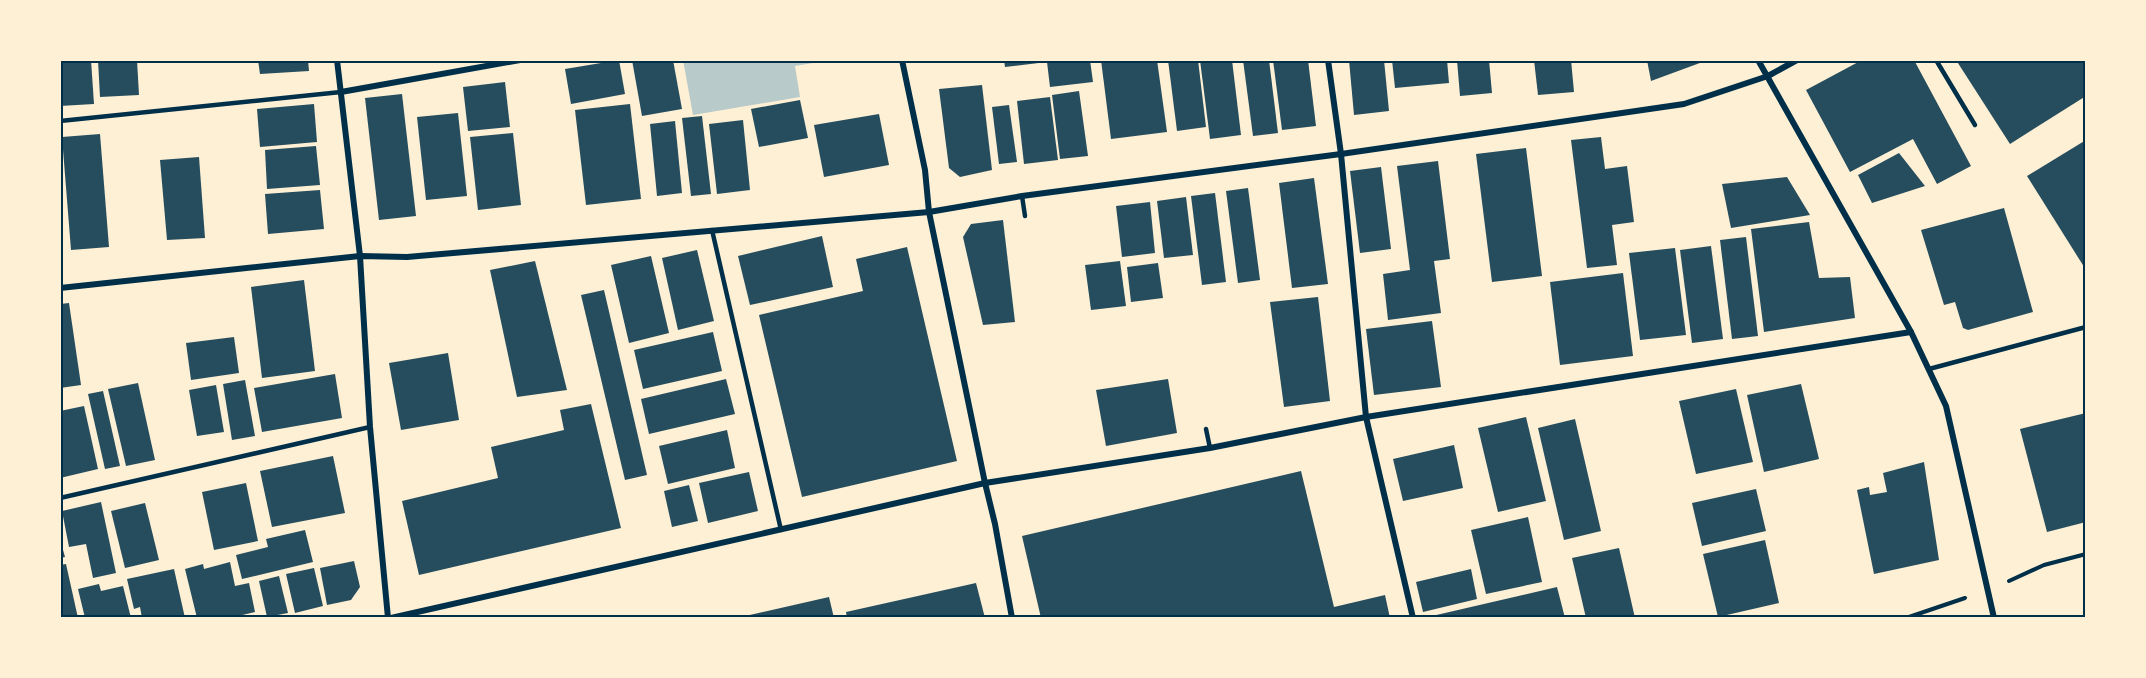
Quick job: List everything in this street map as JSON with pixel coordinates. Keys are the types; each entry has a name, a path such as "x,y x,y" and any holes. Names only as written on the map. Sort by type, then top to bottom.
{"street":[{"path":"337,60 360,256 370,427 389,618 985,483 1210,448 1366,417 1911,332"},
{"path":"341,92 520,60"},
{"path":"902,60 925,170 929,212 995,524 1012,618"},
{"path":"1328,60 1341,154 1366,417 1413,618"},
{"path":"1758,60 1911,332 1946,406 1994,618"},
{"path":"60,288 360,256 407,257 929,212 1022,196 1341,154 1684,104 1768,76 1797,60"}],"lane":[{"path":"1936,60 1975,125"},
{"path":"60,121 341,92"},
{"path":"1022,196 1025,216"},
{"path":"712,230 781,530"},
{"path":"1929,369 2086,327"},
{"path":"60,498 370,427"},
{"path":"1206,429 1210,448"}],"path":[{"path":"2010,580 2044,565 2086,555"},
{"path":"1906,618 1959,600"}],"shaded area":[{"path":"683,60 831,60 795,66 800,97 693,115"}],"building":[{"path":"60,60 91,60 94,104 60,106"},
{"path":"98,60 137,60 139,95 100,97"},
{"path":"258,60 308,60 309,71 260,74"},
{"path":"619,60 625,94 571,104 565,69"},
{"path":"632,60 673,60 682,109 642,116"},
{"path":"1004,60 1090,60 1093,82 1050,87 1047,62 1005,67"},
{"path":"1101,60 1157,60 1167,132 1111,139"},
{"path":"1168,60 1198,60 1206,127 1177,131"},
{"path":"1200,60 1232,60 1241,135 1210,139"},
{"path":"1243,60 1269,60 1278,133 1253,136"},
{"path":"1273,60 1308,60 1316,126 1282,130"},
{"path":"1349,60 1384,60 1389,111 1354,115"},
{"path":"1392,60 1447,60 1449,83 1395,88"},
{"path":"1457,60 1489,60 1492,93 1460,96"},
{"path":"1534,60 1571,60 1574,92 1538,95"},
{"path":"1647,60 1708,60 1651,81"},
{"path":"1862,60 1914,60 1971,166 1937,184 1913,139 1850,172 1806,90"},
{"path":"1956,60 2086,60 2086,96 2010,144"},
{"path":"505,82 510,127 468,131 463,87"},
{"path":"982,85 992,170 960,177 949,168 939,89"},
{"path":"1079,91 1088,156 1060,159 1052,95"},
{"path":"402,94 416,216 379,220 365,98"},
{"path":"1050,97 1058,160 1024,164 1017,101"},
{"path":"800,100 808,138 759,147 751,109"},
{"path":"314,104 317,142 260,147 257,109"},
{"path":"630,104 641,199 586,205 575,110"},
{"path":"1009,105 1017,162 999,164 992,107"},
{"path":"458,113 467,196 426,200 417,117"},
{"path":"879,114 889,165 824,177 814,125"},
{"path":"702,116 711,194 691,196 682,118"},
{"path":"743,120 750,190 717,194 709,124"},
{"path":"675,121 682,193 657,196 650,124"},
{"path":"513,133 521,205 478,210 470,137"},
{"path":"100,134 109,247 71,250 62,137"},
{"path":"1601,137 1605,169 1627,166 1634,222 1612,225 1617,265 1587,268 1571,140"},
{"path":"2086,140 2086,270 2027,176"},
{"path":"316,146 320,185 267,189 265,150"},
{"path":"1526,148 1542,276 1492,282 1476,154"},
{"path":"1899,153 1925,186 1872,203 1858,175"},
{"path":"199,157 205,238 167,240 160,160"},
{"path":"1438,161 1450,259 1434,261 1441,313 1388,320 1383,274 1410,270 1397,166"},
{"path":"1381,167 1391,249 1360,253 1350,171"},
{"path":"1787,177 1810,215 1731,228 1722,184"},
{"path":"1314,178 1328,284 1292,288 1279,183"},
{"path":"1248,188 1260,280 1238,283 1226,191"},
{"path":"320,190 324,229 268,234 265,194"},
{"path":"1215,193 1226,282 1202,285 1191,196"},
{"path":"1186,197 1193,255 1164,258 1157,201"},
{"path":"1150,202 1155,253 1122,257 1116,206"},
{"path":"2004,208 2033,312 1968,330 1963,328 1955,302 1944,305 1921,230"},
{"path":"1003,220 1015,322 983,325 963,237 971,224"},
{"path":"1809,222 1819,278 1850,277 1855,318 1764,332 1751,229"},
{"path":"822,236 833,287 750,305 738,256"},
{"path":"1746,237 1758,336 1732,339 1720,240"},
{"path":"1711,246 1723,339 1692,343 1680,250"},
{"path":"907,247 957,461 802,497 759,315 863,291 856,259"},
{"path":"1675,248 1686,335 1640,340 1629,253"},
{"path":"697,250 714,321 678,330 662,258"},
{"path":"651,256 669,333 629,343 611,265"},
{"path":"535,261 567,390 517,397 490,270"},
{"path":"1120,261 1126,306 1091,310 1085,265"},
{"path":"1158,263 1163,298 1131,302 1127,267"},
{"path":"1623,273 1633,356 1560,365 1550,282"},
{"path":"304,280 315,371 262,378 251,287"},
{"path":"604,290 647,475 625,480 581,295"},
{"path":"1318,297 1330,401 1284,407 1270,302"},
{"path":"69,303 81,385 60,388 60,304"},
{"path":"1432,321 1441,387 1374,395 1366,329"},
{"path":"713,332 722,371 643,389 634,350"},
{"path":"234,337 239,373 191,380 186,343"},
{"path":"448,353 459,420 401,430 389,363"},
{"path":"335,374 342,418 262,432 254,388"},
{"path":"726,379 735,414 649,434 641,399"},
{"path":"1168,379 1177,433 1106,446 1096,390"},
{"path":"245,380 255,436 232,440 223,384"},
{"path":"138,383 155,460 126,466 108,389"},
{"path":"1801,384 1819,459 1764,472 1747,395"},
{"path":"216,385 224,432 197,436 189,390"},
{"path":"1736,389 1753,462 1696,474 1679,401"},
{"path":"103,391 120,466 105,469 88,394"},
{"path":"591,404 621,528 419,575 402,501 498,478 491,447 564,430 560,410"},
{"path":"84,406 98,469 60,478 60,411"},
{"path":"2086,413 2086,522 2047,532 2020,429"},
{"path":"1526,417 1546,501 1498,512 1478,428"},
{"path":"1575,419 1601,531 1564,540 1538,428"},
{"path":"727,430 735,468 668,484 659,446"},
{"path":"1454,445 1463,488 1403,501 1393,459"},
{"path":"333,456 345,513 272,527 260,471"},
{"path":"1924,462 1939,560 1874,574 1857,490 1869,487 1870,495 1887,492 1883,473"},
{"path":"1301,471 1334,607 1385,595 1390,618 1041,618 1022,536"},
{"path":"749,472 758,511 708,523 699,483"},
{"path":"246,483 258,541 214,550 202,492"},
{"path":"689,485 698,521 672,527 664,491"},
{"path":"1756,489 1766,531 1702,546 1692,503"},
{"path":"101,502 116,573 93,578 86,544 69,547 62,511"},
{"path":"145,503 159,560 125,568 111,511"},
{"path":"1528,517 1542,582 1486,594 1471,530"},
{"path":"305,530 313,562 242,579 236,555 268,547 266,539"},
{"path":"60,539 65,557 60,558"},
{"path":"1765,540 1779,603 1718,617 1703,554"},
{"path":"1619,548 1635,618 1586,618 1572,558"},
{"path":"354,561 360,587 351,600 327,605 320,568"},
{"path":"230,562 235,586 249,583 255,612 230,618 197,618 185,569 203,564 204,569"},
{"path":"66,564 78,618 60,618 60,565"},
{"path":"314,568 323,606 295,613 286,574"},
{"path":"174,569 185,618 142,618 140,607 134,609 127,579"},
{"path":"1471,569 1477,599 1423,612 1416,582"},
{"path":"279,576 288,613 267,617 259,581"},
{"path":"976,583 985,618 847,618 846,612"},
{"path":"99,584 101,591 123,586 131,618 85,618 78,589"},
{"path":"1557,587 1565,618 1432,618 1432,616"},
{"path":"829,597 834,618 741,618 741,617"}]}
